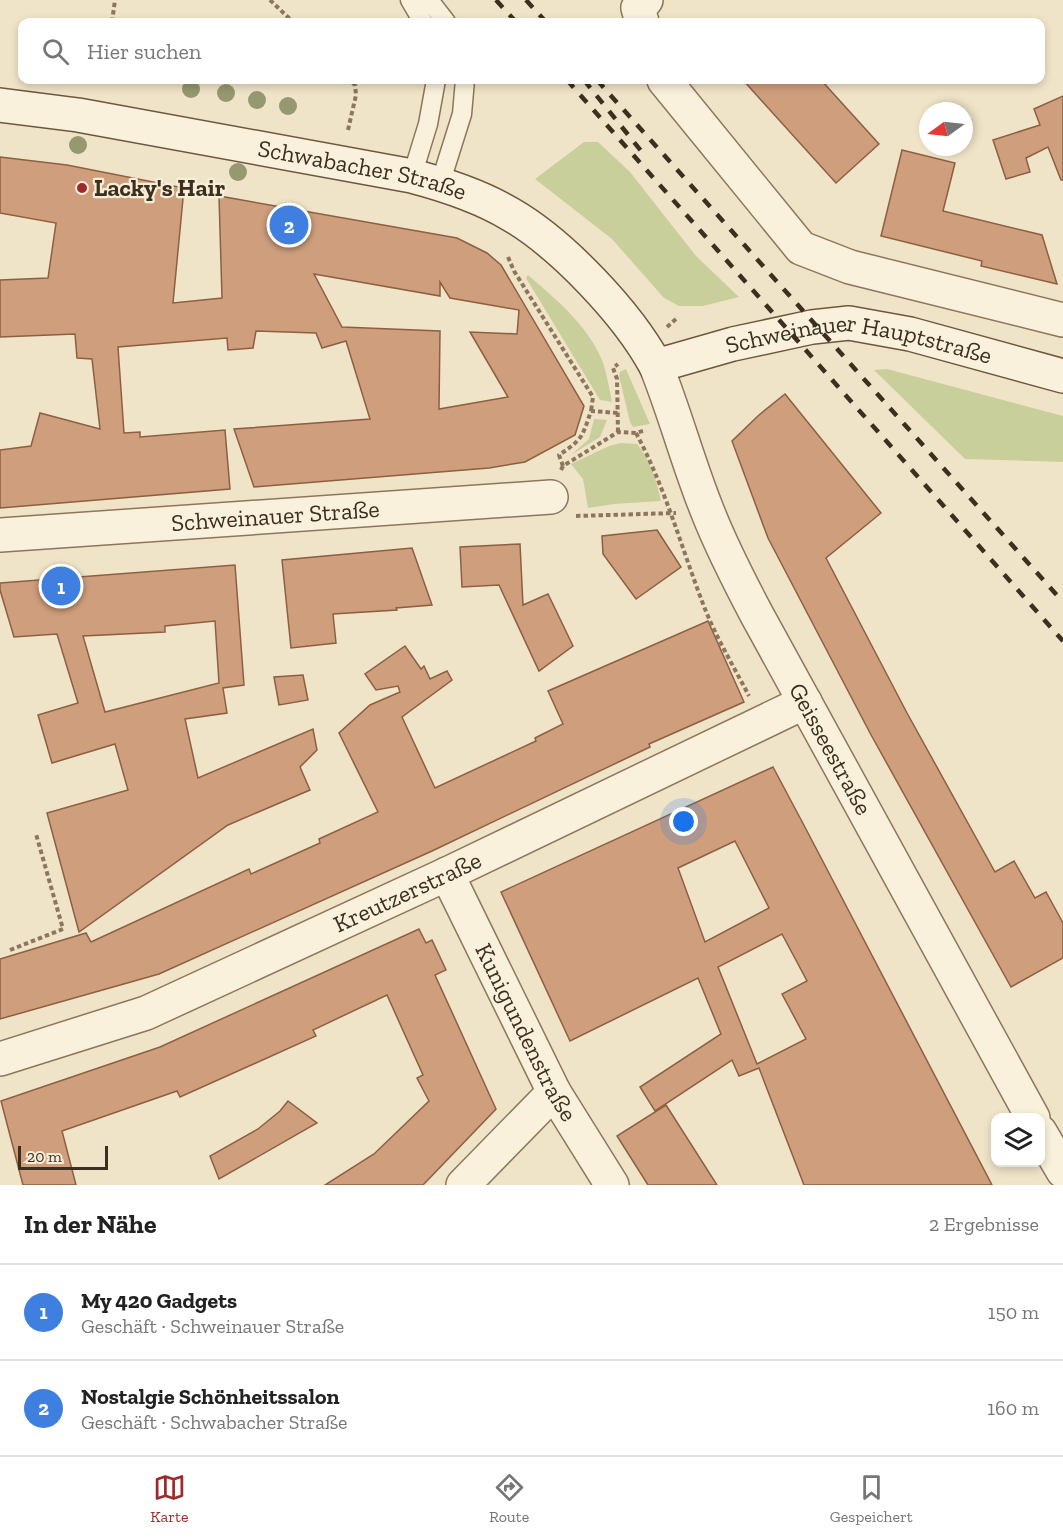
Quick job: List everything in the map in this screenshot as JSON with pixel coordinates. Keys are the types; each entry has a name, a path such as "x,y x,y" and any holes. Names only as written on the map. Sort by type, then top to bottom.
{"street":[{"path":"667,84 801,248 850,267 1063,320"},
{"name":"Schwabacher Straße","path":"0,105 78,115 426,180 480,198 513,215 555,248 591,282 644,344 656,366"},
{"name":"Schweinauer Hauptstraße","path":"656,366 734,344 812,327 849,323 910,334 1063,376"},
{"name":"Geisseestraße","path":"656,366 707,511 757,615 1030,1113"},
{"name":"Schweinauer Straße","path":"0,535 551,497"},
{"name":"Kreutzerstraße","path":"0,1059 146,1013 447,874 805,702"},
{"name":"Kunigundenstraße","path":"447,874 554,1092 612,1185"},
{"path":"463,1185 554,1092"},
{"path":"1045,1139 1063,1171"}],"lane":[{"path":"410,0 421,18"},
{"path":"429,0 443,18"},
{"path":"426,180 428,124 435,84"},
{"path":"426,180 462,114 465,84"}],"path":[{"path":"113,18 115,0"},
{"path":"270,0 289,18"},
{"path":"348,130 356,95 354,84"},
{"path":"508,256 514,271 593,397 585,433 578,442 559,455 563,466"},
{"path":"613,368 616,380 618,432"},
{"path":"591,411 618,413"},
{"path":"676,422 636,433 618,432 563,466 551,497 573,517 707,511"},
{"path":"636,433 659,481 706,612 750,698 765,722"},
{"path":"10,950 63,929 36,834"}],"green space":[{"path":"584,142 598,142 630,172 696,256 739,297 703,306 679,306 664,298 612,239 535,179"},
{"path":"528,275 580,324 596,348 607,375 612,402 600,400 526,278"},
{"path":"626,369 650,424 633,427 630,422 619,376 620,372"},
{"path":"887,369 1063,416 1063,462 965,459 874,370"},
{"path":"594,419 607,420 600,437 571,455 589,439"},
{"path":"621,443 637,444 642,450 652,471 661,501 588,508 583,479 571,464 609,446"}],"building":[{"path":"747,84 825,84 879,144 836,183"},
{"path":"1063,96 1063,180 1061,180 1048,147 1026,158 1030,172 1006,179 993,140 1040,125 1034,109"},
{"path":"902,150 955,163 943,211 1042,235 1057,284 981,266 982,261 881,236"},
{"path":"0,157 67,165 184,188 173,303 222,298 219,196 457,238 487,253 501,265 584,406 575,435 525,462 489,468 254,487 234,429 370,419 346,341 322,348 316,333 256,331 253,348 228,350 227,338 118,347 124,433 140,432 140,437 225,430 230,489 0,508 0,450 31,446 40,413 100,429 92,359 77,358 75,334 0,337 0,280 48,278 56,223 0,213","holes":["314,274 440,296 440,282 450,298 519,310 517,334 470,332 508,397 439,409 440,331 342,327"]},
{"path":"785,394 881,513 826,558 907,713 995,872 1014,861 1035,898 1046,892 1063,923 1063,958 1011,987 870,733 768,538 732,441"},
{"path":"657,530 681,567 636,599 603,554 602,536"},
{"path":"520,544 523,605 548,594 573,646 539,671 499,585 462,587 460,547"},
{"path":"412,548 432,605 396,608 397,610 333,614 336,643 291,648 282,560"},
{"path":"235,565 244,685 223,688 227,713 185,719 198,778 313,729 317,750 300,767 310,790 228,825 79,932 47,813 128,790 115,744 52,763 38,715 78,703 57,634 14,637 0,583","holes":["215,621 219,683 105,712 83,636 165,632 165,626"]},
{"path":"708,621 744,702 649,744 650,747 432,851 159,974 0,1019 0,959 86,933 91,942 249,869 251,874 320,843 319,839 378,812 339,733 370,705 400,692 398,686 376,690 365,674 405,646 421,669 424,666 430,679 447,671 452,680 402,717 435,788 536,741 535,738 563,724 548,691"},
{"path":"303,675 308,700 279,705 274,677"},
{"path":"773,767 992,1185 804,1185 759,1068 739,1076 732,1060 655,1111 640,1087 721,1034 698,978 570,1041 501,892","holes":["735,841 769,908 705,942 678,868","782,934 807,981 782,994 806,1039 757,1064 718,967"]},
{"path":"419,929 426,943 432,940 446,970 435,975 496,1109 423,1185 325,1185 374,1154 429,1101 417,1078 423,1075 387,995 313,1030 316,1036 180,1097 177,1091 62,1131 76,1185 23,1185 1,1101 160,1047"},
{"path":"288,1101 317,1123 219,1179 210,1156 258,1129 280,1111"},
{"path":"666,1105 717,1185 648,1185 617,1136"}],"railway":[{"path":"496,0 512,18"},
{"path":"526,0 542,18"},
{"path":"571,84 1063,641"},
{"path":"587,84 642,152"},
{"path":"601,84 1063,602"}],"place":[{"name":"Lacky's Hair","path":"82,188"},
{"name":"Nostalgie Schönheitssalon","path":"289,225"},
{"name":"My 420 Gadgets","path":"61,586"}]}
